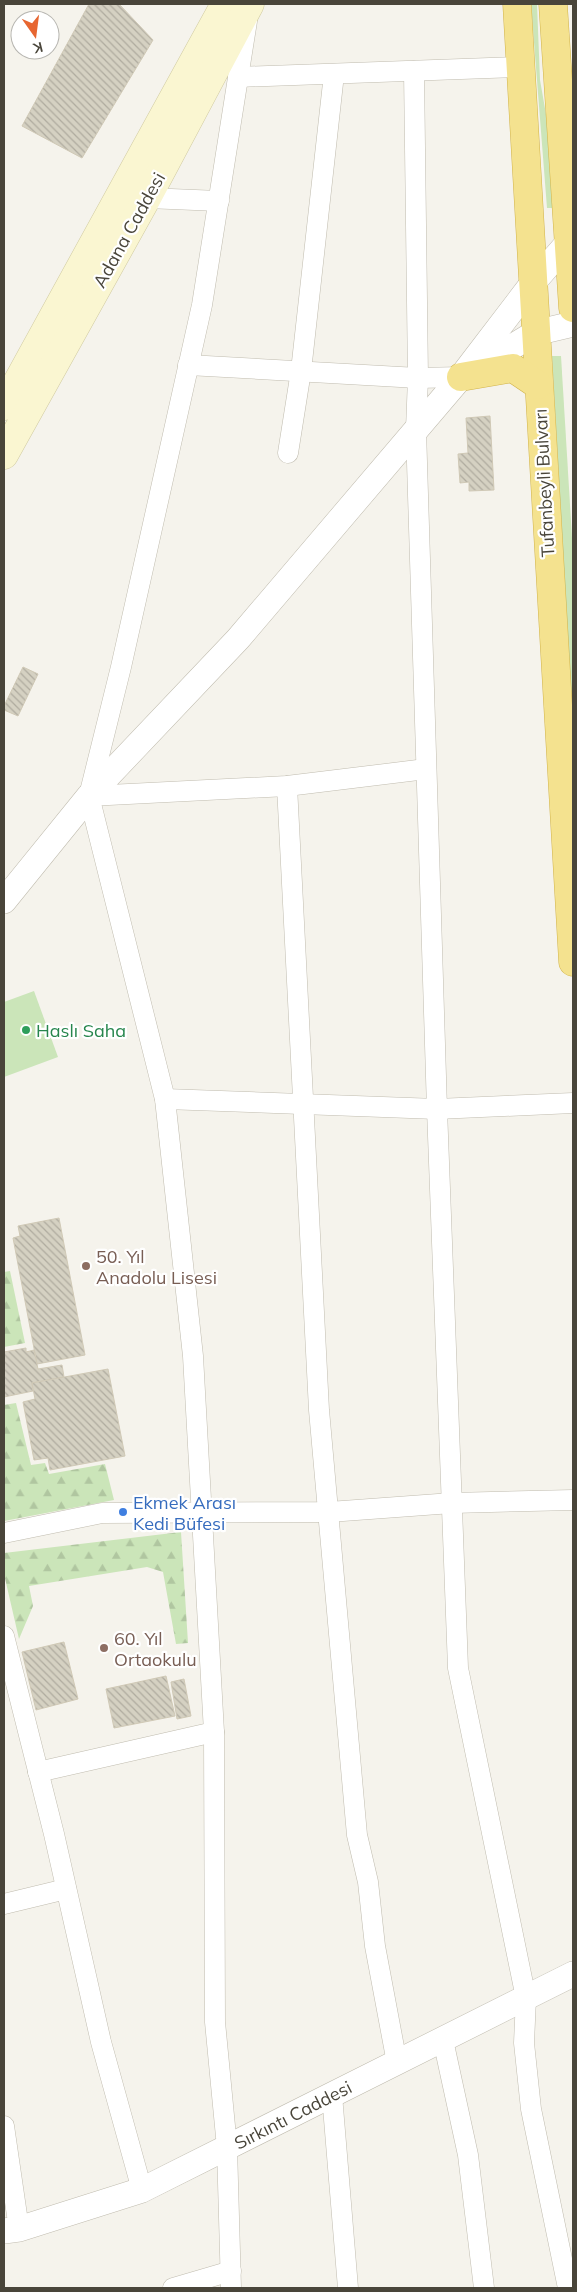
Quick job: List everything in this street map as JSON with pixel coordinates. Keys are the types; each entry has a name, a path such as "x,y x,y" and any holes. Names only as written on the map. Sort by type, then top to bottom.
{"highway":[{"name":"Tufanbeyli Bulvarı","path":"517,4 573,962"},
{"path":"553,4 571,239 573,308"},
{"path":"461,377 513,368 538,385"}],"main road":[{"path":"4,406 224,4"},
{"name":"Adana Caddesi","path":"4,455 147,198 250,4"}],"street":[{"path":"173,2288 231,2280 227,2147 215,2022 214,1732 202,1512 193,1356 165,1099 89,796 123,657 202,305 250,4"},
{"path":"238,77 520,67"},
{"path":"414,71 418,378 416,430 437,1109 458,1668 526,1998 524,2043 531,2109 568,2288"},
{"path":"288,453 302,371 334,74"},
{"path":"115,202 147,198 219,201"},
{"path":"4,901 89,796 238,639 461,377 532,284 571,239"},
{"path":"188,365 418,378 461,377 535,333 573,324"},
{"path":"89,796 287,786 426,769"},
{"path":"287,786 320,1410 357,1835 368,1882 376,1946 397,2063"},
{"path":"165,1099 437,1109 573,1103"},
{"path":"4,1533 102,1513 329,1512 452,1503 573,1500"},
{"path":"4,1636 66,1889 101,2042 142,2190"},
{"path":"38,1772 214,1732"},
{"path":"4,1904 66,1889"},
{"name":"Sırkıntı Caddesi","path":"11,2230 142,2190 573,1974"},
{"path":"443,2040 468,2155 484,2288"},
{"path":"332,2095 348,2288"},
{"path":"4,2126 11,2230"}],"green space":[{"path":"531,4 537,4 540,80 547,120 554,208 547,208"},
{"path":"552,356 561,356 573,554 573,730"},
{"name":"Haslı Saha","path":"34,991 58,1057 4,1077 4,1002"},
{"path":"10,1271 25,1343 4,1347 4,1272"},
{"path":"16,1403 31,1465 45,1463 49,1474 105,1464 114,1500 4,1521 4,1405"},
{"path":"181,1532 188,1643 176,1644 163,1572 147,1567 29,1586 33,1606 19,1639 4,1574 4,1553"}],"building":[{"path":"89,4 119,4 153,40 82,158 22,126 58,60 60,60"},
{"path":"490,416 494,490 469,491 469,482 460,483 458,454 468,453 466,418"},
{"path":"23,667 38,674 18,716 4,710 4,706"},
{"path":"59,1218 85,1355 37,1364 13,1238 20,1236 18,1226"},
{"path":"26,1348 26,1352 34,1350 38,1369 62,1365 64,1377 32,1383 33,1391 4,1397 4,1352"},
{"path":"108,1369 125,1456 50,1470 48,1458 34,1460 23,1402 35,1399 32,1383"},
{"path":"64,1642 78,1699 36,1710 22,1652"},
{"path":"166,1676 175,1716 114,1728 106,1689"},
{"path":"184,1679 191,1716 177,1719 171,1682"}],"place":[{"name":"Haslı Saha","path":"26,1030"},
{"name":"50. Yıl Anadolu Lisesi","path":"86,1266"},
{"name":"Ekmek Arası Kedi Büfesi","path":"123,1512"},
{"name":"60. Yıl Ortaokulu","path":"104,1648"}]}
